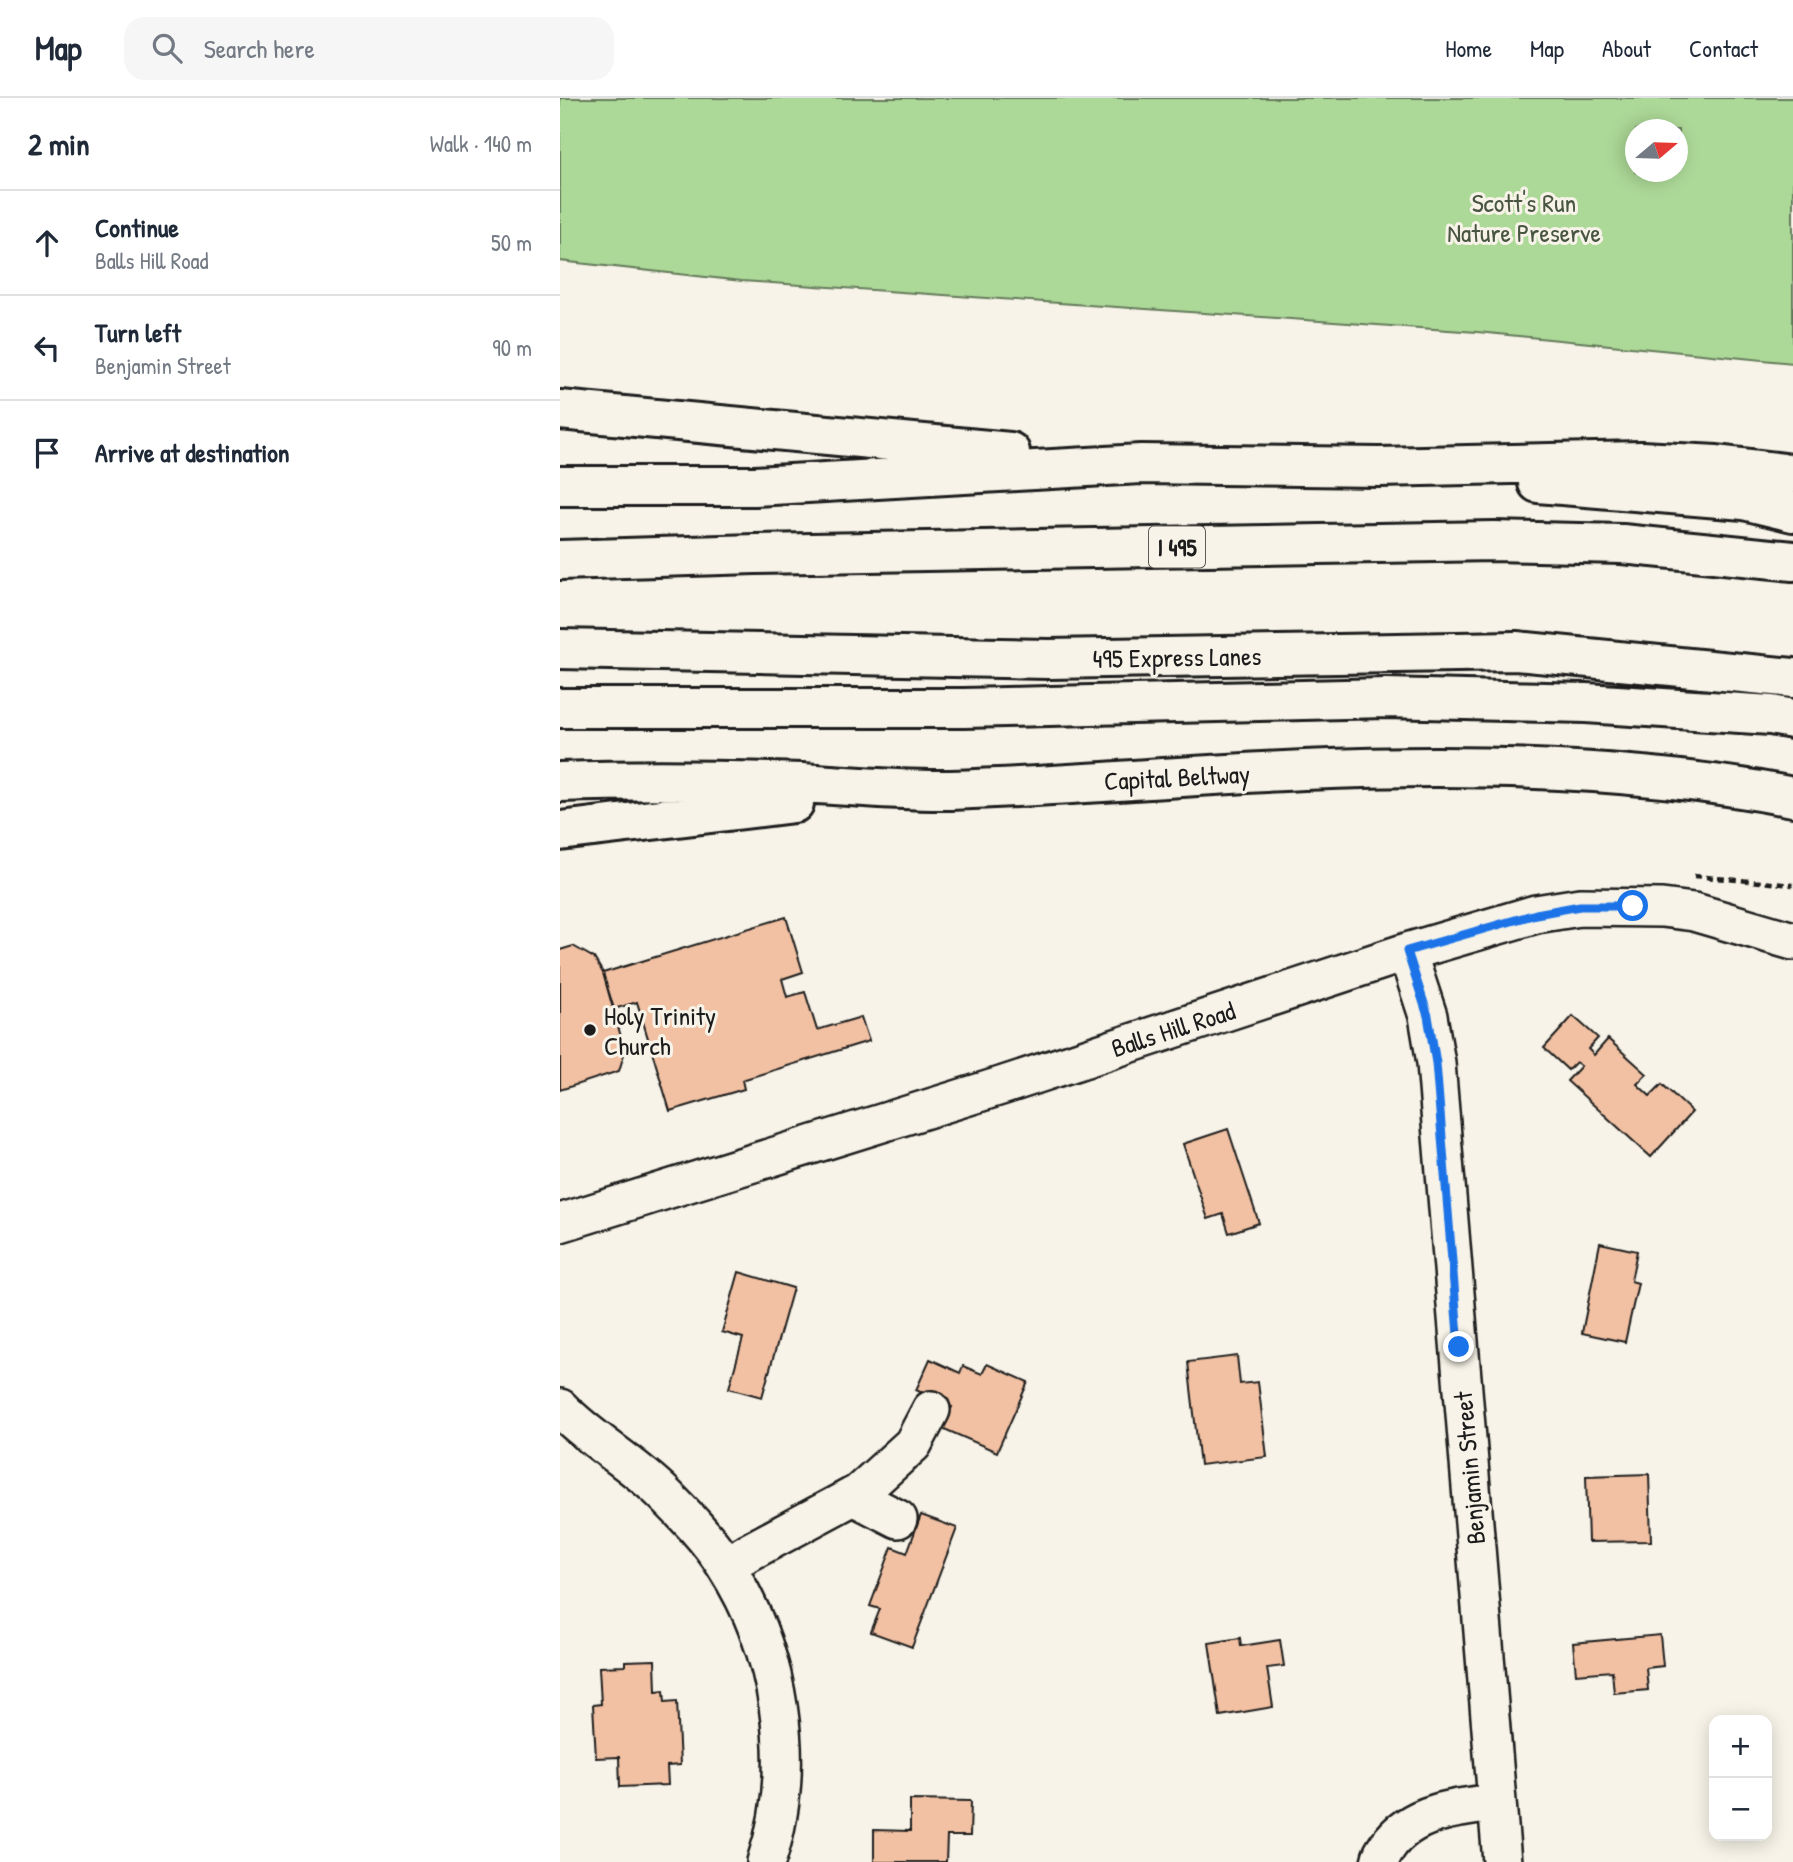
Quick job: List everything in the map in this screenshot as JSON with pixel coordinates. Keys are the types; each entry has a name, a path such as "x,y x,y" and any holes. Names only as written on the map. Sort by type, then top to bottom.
{"highway":[{"path":"560,410 1141,464"},
{"path":"560,486 755,486 1141,464 1379,467 1641,461 1717,464 1793,474"},
{"path":"1379,467 1744,500 1793,512"},
{"name":"I 495","path":"560,560 1494,541 1622,544 1793,561"},
{"name":"495 Express Lanes","path":"560,649 1048,659 1516,651 1793,678"},
{"name":"495 Express Lanes","path":"560,708 964,708 1386,698 1586,702 1771,715 1793,719"},
{"name":"Capital Beltway","path":"560,782 753,782 948,790 1307,770 1429,768 1569,771 1671,780 1793,797"},
{"path":"560,831 788,803 948,790"}],"street":[{"name":"Balls Hill Road","path":"560,1223 1004,1085 1407,951 1536,914 1580,906 1633,906 1694,912 1793,942"},
{"name":"Benjamin Street","path":"1407,951 1428,1016 1436,1063 1502,1862"},
{"path":"560,1408 580,1429 660,1490 697,1527 725,1565 748,1608 767,1654 778,1701 782,1752 780,1803 766,1862"},
{"path":"725,1565 853,1496 912,1444 931,1410"},
{"path":"853,1496 898,1520"},
{"path":"1380,1862 1380,1857 1395,1835 1426,1816 1465,1806 1497,1803"}],"green space":[{"name":"Scott's Run Nature Preserve","path":"560,98 1793,98 1793,363 1477,332 742,281 560,261"}],"building":[{"path":"786,917 803,972 782,979 787,997 805,992 817,1030 861,1017 869,1041 742,1080 744,1089 670,1111 637,1002 614,1009 603,973"},
{"name":"Holy Trinity Church","path":"573,946 594,958 603,973 625,1051 619,1071 560,1090 560,950"},
{"path":"1573,1016 1598,1038 1588,1049 1594,1055 1608,1039 1647,1074 1637,1084 1650,1096 1662,1084 1692,1112 1651,1157 1567,1081 1581,1066 1576,1062 1568,1070 1544,1048"},
{"path":"1228,1129 1259,1223 1229,1233 1223,1214 1208,1219 1183,1144"},
{"path":"1600,1243 1637,1251 1631,1281 1638,1283 1625,1342 1582,1333"},
{"path":"739,1272 793,1288 762,1397 729,1388 743,1338 722,1332"},
{"path":"1237,1356 1240,1384 1258,1382 1267,1457 1200,1465 1188,1362"},
{"path":"930,1359 960,1373 963,1366 982,1374 987,1364 1028,1382 997,1452 942,1428 952,1407 916,1390"},
{"path":"1649,1474 1651,1541 1588,1542 1586,1476"},
{"path":"921,1515 957,1528 912,1647 871,1632 880,1609 870,1606 892,1547 907,1553"},
{"path":"1660,1635 1663,1666 1646,1668 1648,1690 1614,1693 1612,1671 1576,1674 1573,1643"},
{"path":"1240,1638 1241,1646 1280,1640 1284,1666 1267,1668 1273,1707 1220,1716 1209,1643"},
{"path":"655,1660 656,1691 664,1690 665,1702 677,1701 680,1765 667,1766 668,1785 620,1787 619,1757 596,1758 593,1705 601,1704 599,1667 625,1666 625,1661"},
{"path":"910,1800 971,1801 970,1836 947,1836 946,1862 874,1862 874,1830 910,1831"}],"place":[{"name":"Holy Trinity Church","path":"590,1030"}],"route":[{"path":"1459,1347 1436,1063 1428,1016 1407,951 1536,914 1580,906 1633,906"}]}
